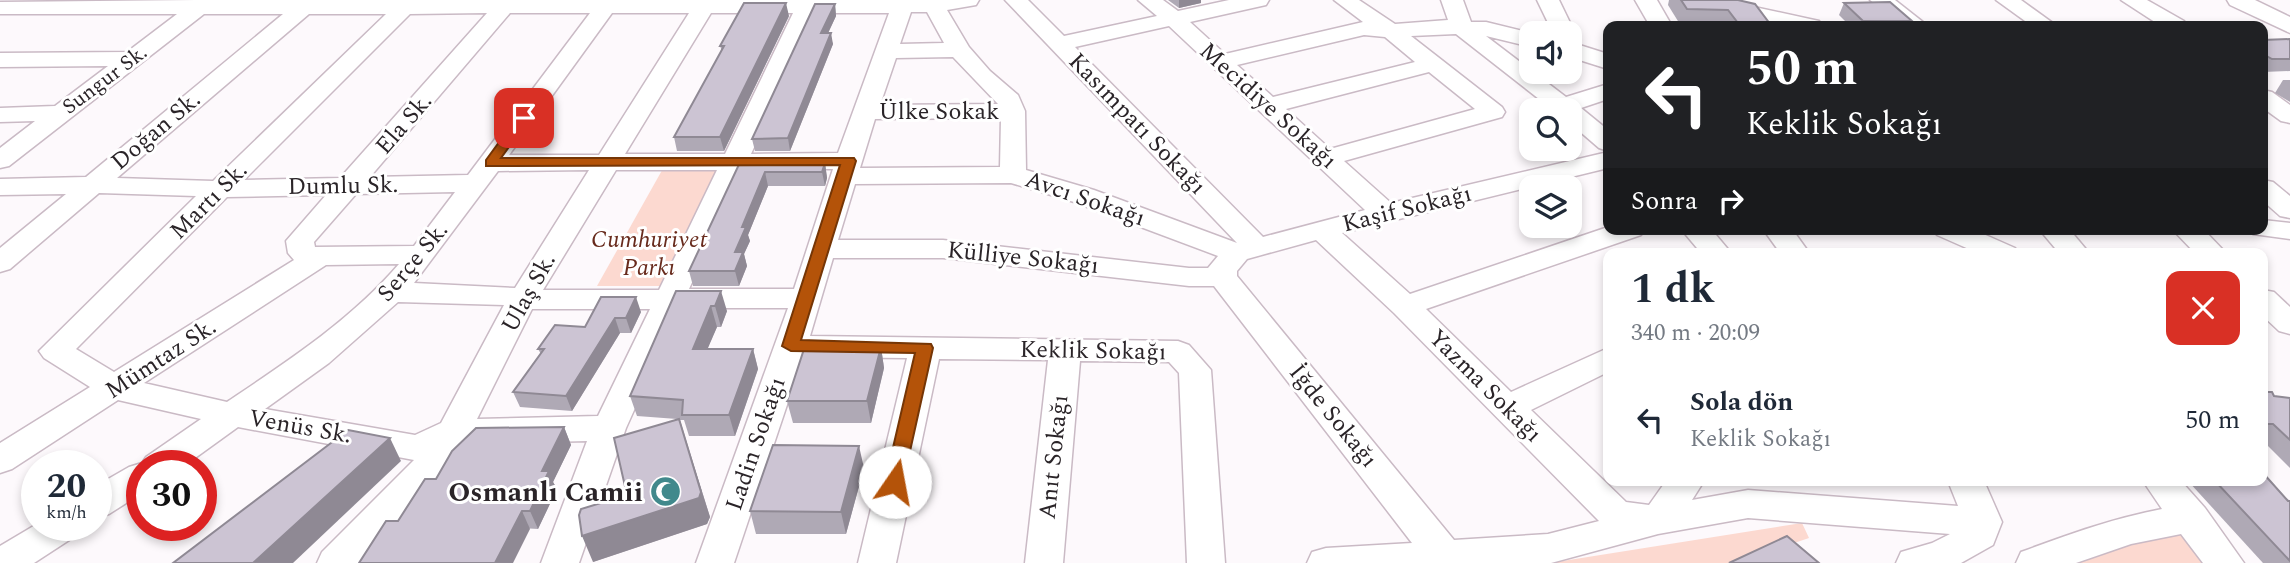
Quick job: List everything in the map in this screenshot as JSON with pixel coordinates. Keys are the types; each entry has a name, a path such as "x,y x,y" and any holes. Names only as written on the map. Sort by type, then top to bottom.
{"street":[{"path":"7,7 608,3 704,7 808,3 934,6 968,0"},
{"name":"Kasımpatı Sokağı","path":"1016,0 1060,44 1239,259"},
{"name":"Mecidiye Sokağı","path":"1149,0 1172,17 1385,213"},
{"path":"1060,44 1258,0"},
{"path":"1326,158 1493,112 1391,31 1345,0"},
{"path":"1452,0 1462,28 1553,98"},
{"path":"1548,0 1558,21"},
{"path":"1646,0 1658,21"},
{"path":"1692,0 1791,21"},
{"path":"1881,0 1910,21"},
{"path":"2007,0 2038,21"},
{"path":"2132,0 2168,21"},
{"path":"2238,0 2290,26"},
{"name":"Serçe Sk.","path":"180,450 317,356 391,292 422,255 608,3"},
{"path":"560,563 609,428 808,3"},
{"name":"Sungur Sk.","path":"0,160 205,4"},
{"name":"Doğan Sk.","path":"0,262 308,4"},
{"name":"Martı Sk.","path":"115,388 55,351 408,4"},
{"name":"Ela Sk.","path":"320,256 302,253 300,241 507,4"},
{"name":"Ladin Sokağı","path":"715,563 791,346 846,168 902,6"},
{"path":"934,6 958,50 982,76 1006,94 1013,111 1013,175"},
{"name":"Ulaş Sk.","path":"336,563 443,452 522,300 704,7"},
{"path":"1219,62 1364,29 1486,29 1519,37"},
{"path":"886,51 958,50"},
{"path":"1582,50 1603,60"},
{"path":"0,60 132,59"},
{"path":"1267,106 1434,64"},
{"path":"2268,86 2290,116"},
{"path":"1582,102 1603,93"},
{"name":"Ülke Sokak","path":"865,113 1013,111"},
{"path":"0,115 62,113"},
{"path":"1582,121 1603,139"},
{"name":"Kaşif Sokağı","path":"1239,259 1321,230 1603,161"},
{"name":"Avcı Sokağı","path":"606,162 734,162 1013,175 1084,196 1239,259"},
{"name":"Dumlu Sk.","path":"0,187 92,185 220,189 349,186 606,162"},
{"path":"2268,192 2290,210"},
{"path":"2268,229 2290,231"},
{"name":"Yazma Sokağı","path":"1321,230 1405,306 1616,515 1658,520"},
{"path":"1405,306 1613,235"},
{"path":"1961,235 1991,248"},
{"path":"2059,235 2070,248"},
{"path":"2192,235 2207,248"},
{"name":"Külliye Sokağı","path":"823,249 943,249 1189,277 1239,259"},
{"path":"320,256 422,255"},
{"name":"Mümtaz Sk.","path":"0,460 320,256"},
{"name":"İğde Sokağı","path":"1239,259 1443,554"},
{"path":"391,292 510,296 522,300 805,298"},
{"path":"2268,304 2290,324"},
{"path":"2268,331 2290,337"},
{"name":"Keklik Sokağı","path":"791,346 1178,352 1195,370 1206,563"},
{"path":"877,563 925,348"},
{"name":"Anıt Sokağı","path":"1044,563 1065,350"},
{"path":"1506,408 1603,361"},
{"name":"Venüs Sk.","path":"115,388 229,414 418,448 453,432 609,428"},
{"path":"323,460 354,436"},
{"path":"1658,520 1682,486"},
{"path":"1915,563 1965,545 1980,535 1983,522 1968,486"},
{"path":"2165,486 2225,563"},
{"path":"1326,563 1548,549 1658,520 1748,504 1983,522"},
{"path":"2035,563 2117,533 2152,523 2192,518"},
{"path":"4,563 39,541"}],"green space":[{"name":"Cumhuriyet Parkı","path":"665,165 724,165 665,286 597,286"},
{"path":"1802,523 1809,538 1736,563 1550,563"},
{"path":"2171,525 2205,563 2060,563"}],"building":[{"path":"1681,0 1738,0 1755,4 1768,21 1736,21 1728,10 1687,9"},
{"path":"1890,2 1912,21 1863,21 1844,3"},
{"path":"744,3 786,3 720,137 674,137 724,46 720,46"},
{"path":"815,4 835,4 821,33 831,33 788,138 752,139"},
{"path":"2290,39 2290,59 2268,57 2268,40"},
{"path":"742,158 815,158 825,163 822,172 765,172 742,227 746,227 735,252 743,252 735,271 689,271"},
{"path":"676,291 721,291 715,306 711,306 693,349 753,349 729,415 682,415 683,400 630,396"},
{"path":"601,297 636,297 626,318 615,318 566,396 513,392 544,349 538,349 555,325 585,327"},
{"path":"805,346 881,347 867,401 787,401"},
{"path":"2268,392 2272,392 2274,396 2290,398 2290,440 2273,424 2268,424"},
{"path":"679,419 701,492 699,498 582,536 579,515 581,509 627,495 614,438"},
{"path":"564,427 542,471 549,471 530,511 522,511 495,563 359,563 386,521 398,521 425,479 436,479 452,451 476,428"},
{"path":"348,430 390,438 253,563 173,563 202,541 217,541 217,530"},
{"path":"773,445 859,446 841,512 750,511"},
{"path":"2268,479 2290,501 2290,561 2220,486 2268,486"},
{"path":"1787,536 1819,563 1729,563"}],"place":[{"name":"Osmanlı Camii","path":"666,492"}],"route":[{"path":"524,118 491,163 849,161 791,346 925,348 895,482"}]}
